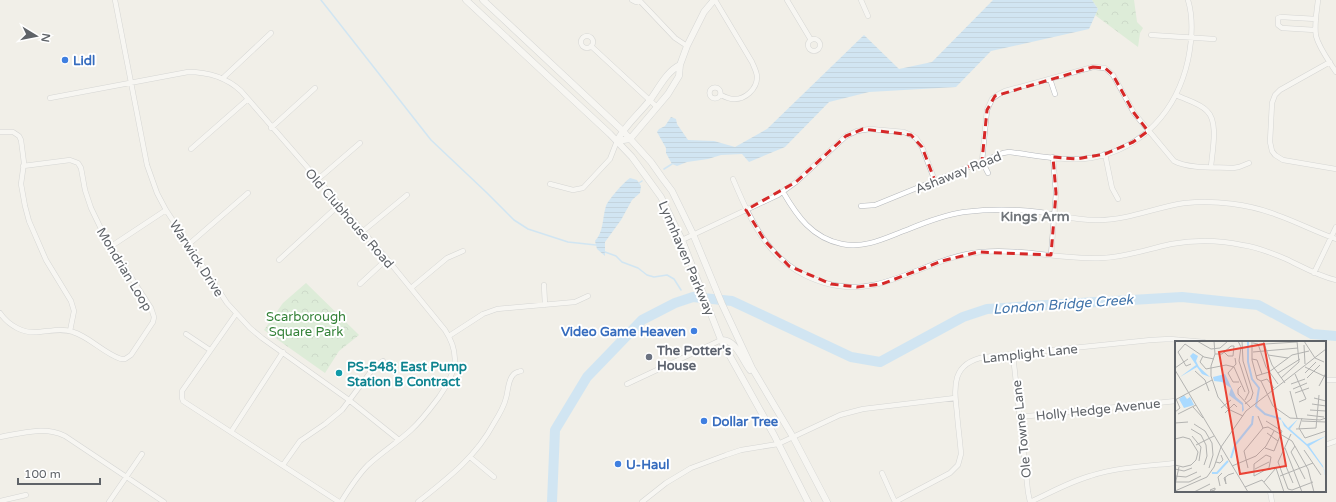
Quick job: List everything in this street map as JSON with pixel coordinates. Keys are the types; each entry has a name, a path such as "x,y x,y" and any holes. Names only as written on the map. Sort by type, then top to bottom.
{"main road":[{"name":"Lynnhaven Parkway","path":"466,0 617,141 636,163 661,197 682,240 721,340 808,502"},
{"name":"Lynnhaven Parkway","path":"483,0 623,131 651,162 672,191 693,234 722,304 758,379 793,437 826,502"},
{"path":"617,141 630,139 668,94 679,76 680,65 687,46 704,12 714,0"},
{"path":"617,141 623,131 650,100 672,69 680,65"},
{"path":"721,340 728,340 735,345 749,370 758,379"}],"street":[{"name":"Warwick Drive","path":"115,0 147,165 157,193 188,245 227,303 256,333 349,400 399,440"},
{"path":"632,0 636,2 640,0 675,38 687,46"},
{"path":"714,0 752,62 757,77 755,86 743,98 734,99 721,95"},
{"path":"787,0 811,40"},
{"path":"861,0 868,16"},
{"name":"Ashaway Road","path":"861,206 876,205 1003,153 1009,152 1076,159 1090,158 1120,149 1133,142 1148,131 1165,114 1176,95 1186,68 1191,38 1191,13 1188,0"},
{"path":"1318,0 1315,30 1318,42 1336,72"},
{"path":"1315,30 1282,28 1277,23 1278,18 1280,17 1316,19"},
{"path":"223,78 271,33"},
{"path":"1151,35 1214,39"},
{"path":"591,46 657,107"},
{"path":"1330,62 1280,90 1275,95 1272,103 1270,142 1272,151 1283,160 1336,169"},
{"path":"988,172 982,161 986,110 992,99 1005,91 1093,67 1105,68 1114,75 1134,113 1174,161 1190,165 1232,168 1249,163"},
{"name":"Old Clubhouse Road","path":"50,98 188,72 206,73 223,78 236,86 411,288 449,336 453,345 455,360 454,368 449,382 427,414 410,431 369,464 340,502 183,401 181,394 236,314"},
{"path":"1050,79 1055,94"},
{"path":"271,128 315,88"},
{"path":"1176,95 1204,108 1211,116 1214,126 1211,167"},
{"path":"191,149 248,100"},
{"path":"682,240 783,192 806,174 846,136 863,129 904,132 916,138 922,147 935,181"},
{"path":"0,132 13,132 19,136 21,140 24,156 21,184 25,206 32,228 46,260 71,301 74,311 70,331"},
{"path":"550,184 573,190 583,188 610,159 617,141"},
{"path":"317,180 360,142"},
{"path":"1105,154 1112,188 1118,199"},
{"path":"1051,256 1056,192 1053,157"},
{"name":"Mondrian Loop","path":"0,313 10,324 23,331 38,333 57,330 70,331 79,334 117,358 125,359 131,355 151,325 154,317 151,308 110,247 91,208 85,190 81,168 78,163 70,160 23,166"},
{"path":"733,179 746,210 764,241 783,261 797,271 813,279 842,286 882,284 953,257 978,252 1004,251 1087,259 1109,258 1130,255 1171,244 1197,242 1243,245 1260,249 1287,259 1314,273 1336,280"},
{"path":"783,192 797,215 809,228 824,238 852,245 862,245 878,241 936,219 962,212 980,210 1013,210 1084,220 1106,220 1129,217 1173,205 1187,203 1224,203 1271,212 1333,238"},
{"path":"188,245 248,193"},
{"path":"362,232 407,195"},
{"path":"279,260 339,205"},
{"path":"110,247 166,210"},
{"path":"1314,273 1333,238 1336,227"},
{"path":"411,288 447,258 463,251"},
{"path":"360,284 386,260"},
{"path":"544,285 545,305"},
{"path":"449,336 489,311 575,302 588,296"},
{"path":"186,334 210,350"},
{"name":"Lamplight Lane","path":"895,502 950,473 958,465 961,454 954,390 956,379 968,363 978,359 1151,340 1170,339 1189,341"},
{"path":"627,384 721,340"},
{"path":"231,432 283,352"},
{"name":"Ole Towne Lane","path":"1013,355 1030,502"},
{"path":"283,465 300,441 337,414 375,366 383,361"},
{"path":"418,502 454,473 470,457 492,428 506,400 511,378 516,372 521,372"},
{"path":"642,502 665,483 691,468 741,450 778,444 840,415 852,412 955,398"},
{"name":"Holly Hedge Avenue","path":"1020,417 1175,400"},
{"path":"0,437 37,430 58,433 65,436 164,502"},
{"path":"1326,445 1336,441"},
{"path":"109,502 142,454"},
{"path":"470,457 494,477"},
{"path":"1030,502 1075,481 1091,476 1122,468 1175,463"},
{"path":"882,473 895,502"},
{"path":"1270,492 1272,502"},
{"path":"0,500 26,495"}],"highlighted area":[{"path":"1093,67 1105,68 1113,75 1134,113 1148,131 1133,142 1105,154 1076,159 1053,157 1056,193 1051,255 978,252 942,261 882,284 857,287 831,284 789,266 765,241 746,210 796,182 846,136 863,129 911,135 922,147 935,181 982,161 987,110 995,96"}],"green space":[{"path":"1092,0 1134,0 1137,22 1143,28 1140,33 1138,47 1095,15 1098,9"},
{"name":"Scarborough Square Park","path":"306,283 359,335 339,351 325,373 264,330 283,303"}],"water":[{"path":"993,0 1092,0 1098,9 1089,29 991,51 956,87 869,92 829,102 785,147 749,162 742,154 721,155 708,159 687,162 677,166 672,164 666,153 666,148 657,132 665,126 671,117 676,119 677,124 688,140 714,141 735,147 767,129 864,35 899,69 932,62"},
{"path":"630,178 637,180 641,186 640,193 632,200 621,220 605,242 605,256 597,249 595,241 600,233 606,206 616,191"}],"waterway":[{"path":"321,0 431,140 514,220 528,229 568,242 596,245"},
{"path":"664,169 672,164"},
{"path":"605,252 616,256 622,262 638,268 647,275 654,277 667,275 674,279 681,290"},
{"name":"London Bridge Creek","path":"552,502 555,430 587,377 642,320 675,303 693,297 732,301 851,357 880,362 963,317 987,309 1182,297 1258,305 1312,334 1336,336"}],"place":[{"name":"Lidl","path":"65,60"},
{"name":"Video Game Heaven","path":"694,331"},
{"name":"The Potter's House","path":"649,357"},
{"name":"PS-548; East Pump Station B Contract","path":"339,373"},
{"name":"Dollar Tree","path":"704,421"},
{"name":"U-Haul","path":"618,464"}],"district":[{"name":"Kings Arm","path":"1035,216"}]}
